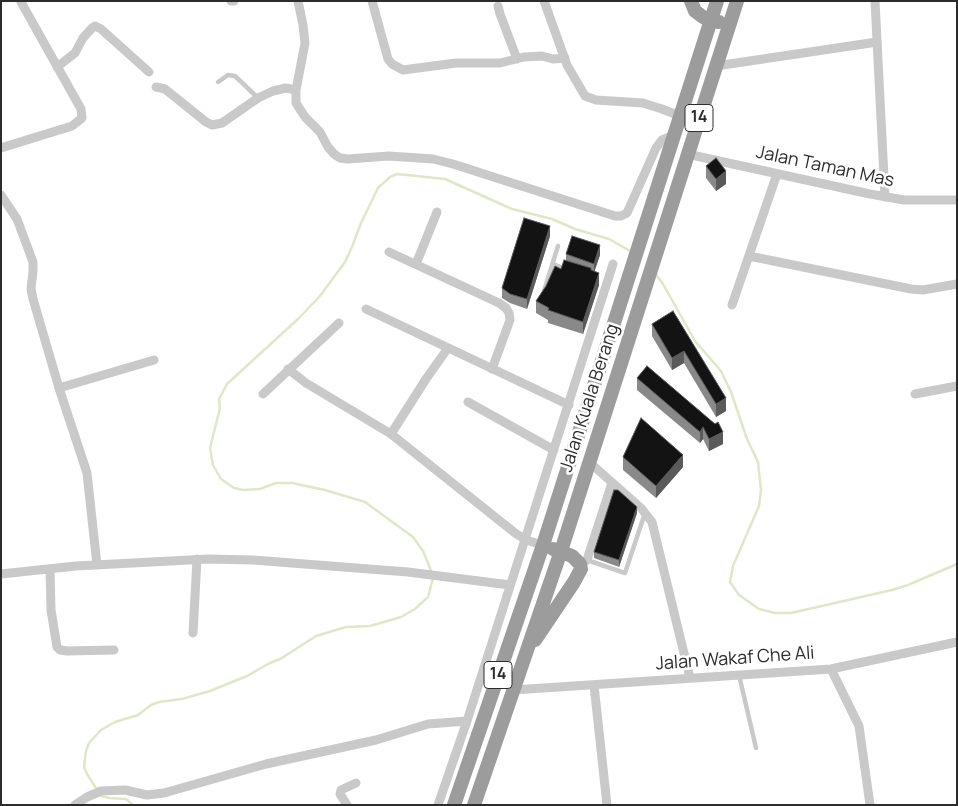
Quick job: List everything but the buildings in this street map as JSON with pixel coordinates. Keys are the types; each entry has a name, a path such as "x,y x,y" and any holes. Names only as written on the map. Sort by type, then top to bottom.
{"highway":[{"path":"691,1 696,12 702,18 718,22 725,20 730,15 737,1"},
{"name":"Jalan Kuala Berang","path":"454,805 543,545 717,1"},
{"name":"Jalan Kuala Berang","path":"474,805 561,551 737,1"},
{"path":"524,656 578,576 583,562 561,551 543,545"}],"street":[{"path":"298,1 305,43 296,90 296,103 320,132 334,154 340,158 395,156 440,161 615,216 621,216 627,213 656,148 662,140 674,135"},
{"path":"372,1 388,59 403,70 463,63 500,63 524,57 565,58"},
{"path":"544,1 565,58 585,96 590,99 642,103 680,116"},
{"path":"875,1 885,197"},
{"path":"1,148 72,126 82,118 81,109 21,2"},
{"path":"498,6 517,59"},
{"path":"57,66 75,52 83,38 95,26 101,29 149,72"},
{"path":"716,66 878,42"},
{"path":"156,86 165,88 206,122 212,124 222,123 258,98 281,88 296,90"},
{"name":"Jalan Taman Mas","path":"687,154 885,197 904,200 957,200"},
{"path":"732,305 777,174"},
{"path":"1,195 17,219 31,255 34,271 31,289 33,299 59,388 87,473 97,565"},
{"path":"416,264 437,212"},
{"path":"389,252 499,303 509,313 510,320 492,369"},
{"path":"749,256 911,290 923,290 957,284"},
{"path":"438,805 569,405 598,312 603,281 614,264"},
{"path":"366,309 569,405"},
{"path":"598,312 615,318"},
{"path":"263,394 339,323"},
{"path":"391,434 448,348"},
{"path":"59,388 154,360"},
{"path":"288,369 306,383 391,434 515,533 526,540 543,545"},
{"path":"915,394 957,386"},
{"path":"468,402 554,450"},
{"path":"589,462 645,512 652,522 690,678"},
{"path":"583,562 612,483"},
{"path":"193,632 197,559"},
{"path":"1,574 97,565 197,559 253,560 408,572 510,585"},
{"path":"50,569 51,610 57,647 60,650 67,651 114,650"},
{"name":"Jalan Wakaf Che Ali","path":"513,690 831,669 957,642"},
{"path":"831,669 859,726 870,805"},
{"path":"594,685 608,805"},
{"path":"74,805 98,792 125,790 147,795 164,794 266,764 376,740 428,724 467,721"},
{"path":"347,805 340,794 341,790 356,783"}],"lane":[{"path":"218,82 228,75 235,76 258,98"},
{"path":"542,297 558,246"},
{"path":"552,264 571,270"},
{"path":"583,562 625,573 645,512"},
{"path":"739,675 756,748"}],"waterway":[{"path":"432,573 423,551 413,537 365,502 325,490 292,483 276,483 260,489 243,490 234,488 221,479 213,465 210,448 220,408 219,399 227,384 298,319 320,296 345,262 378,188 390,177 397,174 445,179 512,209 552,219 575,229 609,239 632,252"},
{"path":"654,272 663,284 695,341 721,371 731,392 747,439 758,462 761,490 759,506 733,566 730,582 739,595 759,609 775,613 791,613 892,590 957,564"},
{"path":"133,805 126,799 101,796 84,767 89,743 101,730 115,722 138,715 151,705 159,702 182,699 210,691 247,676 282,658 316,636 346,627 370,626 401,617 415,609 428,597 433,578"}]}
